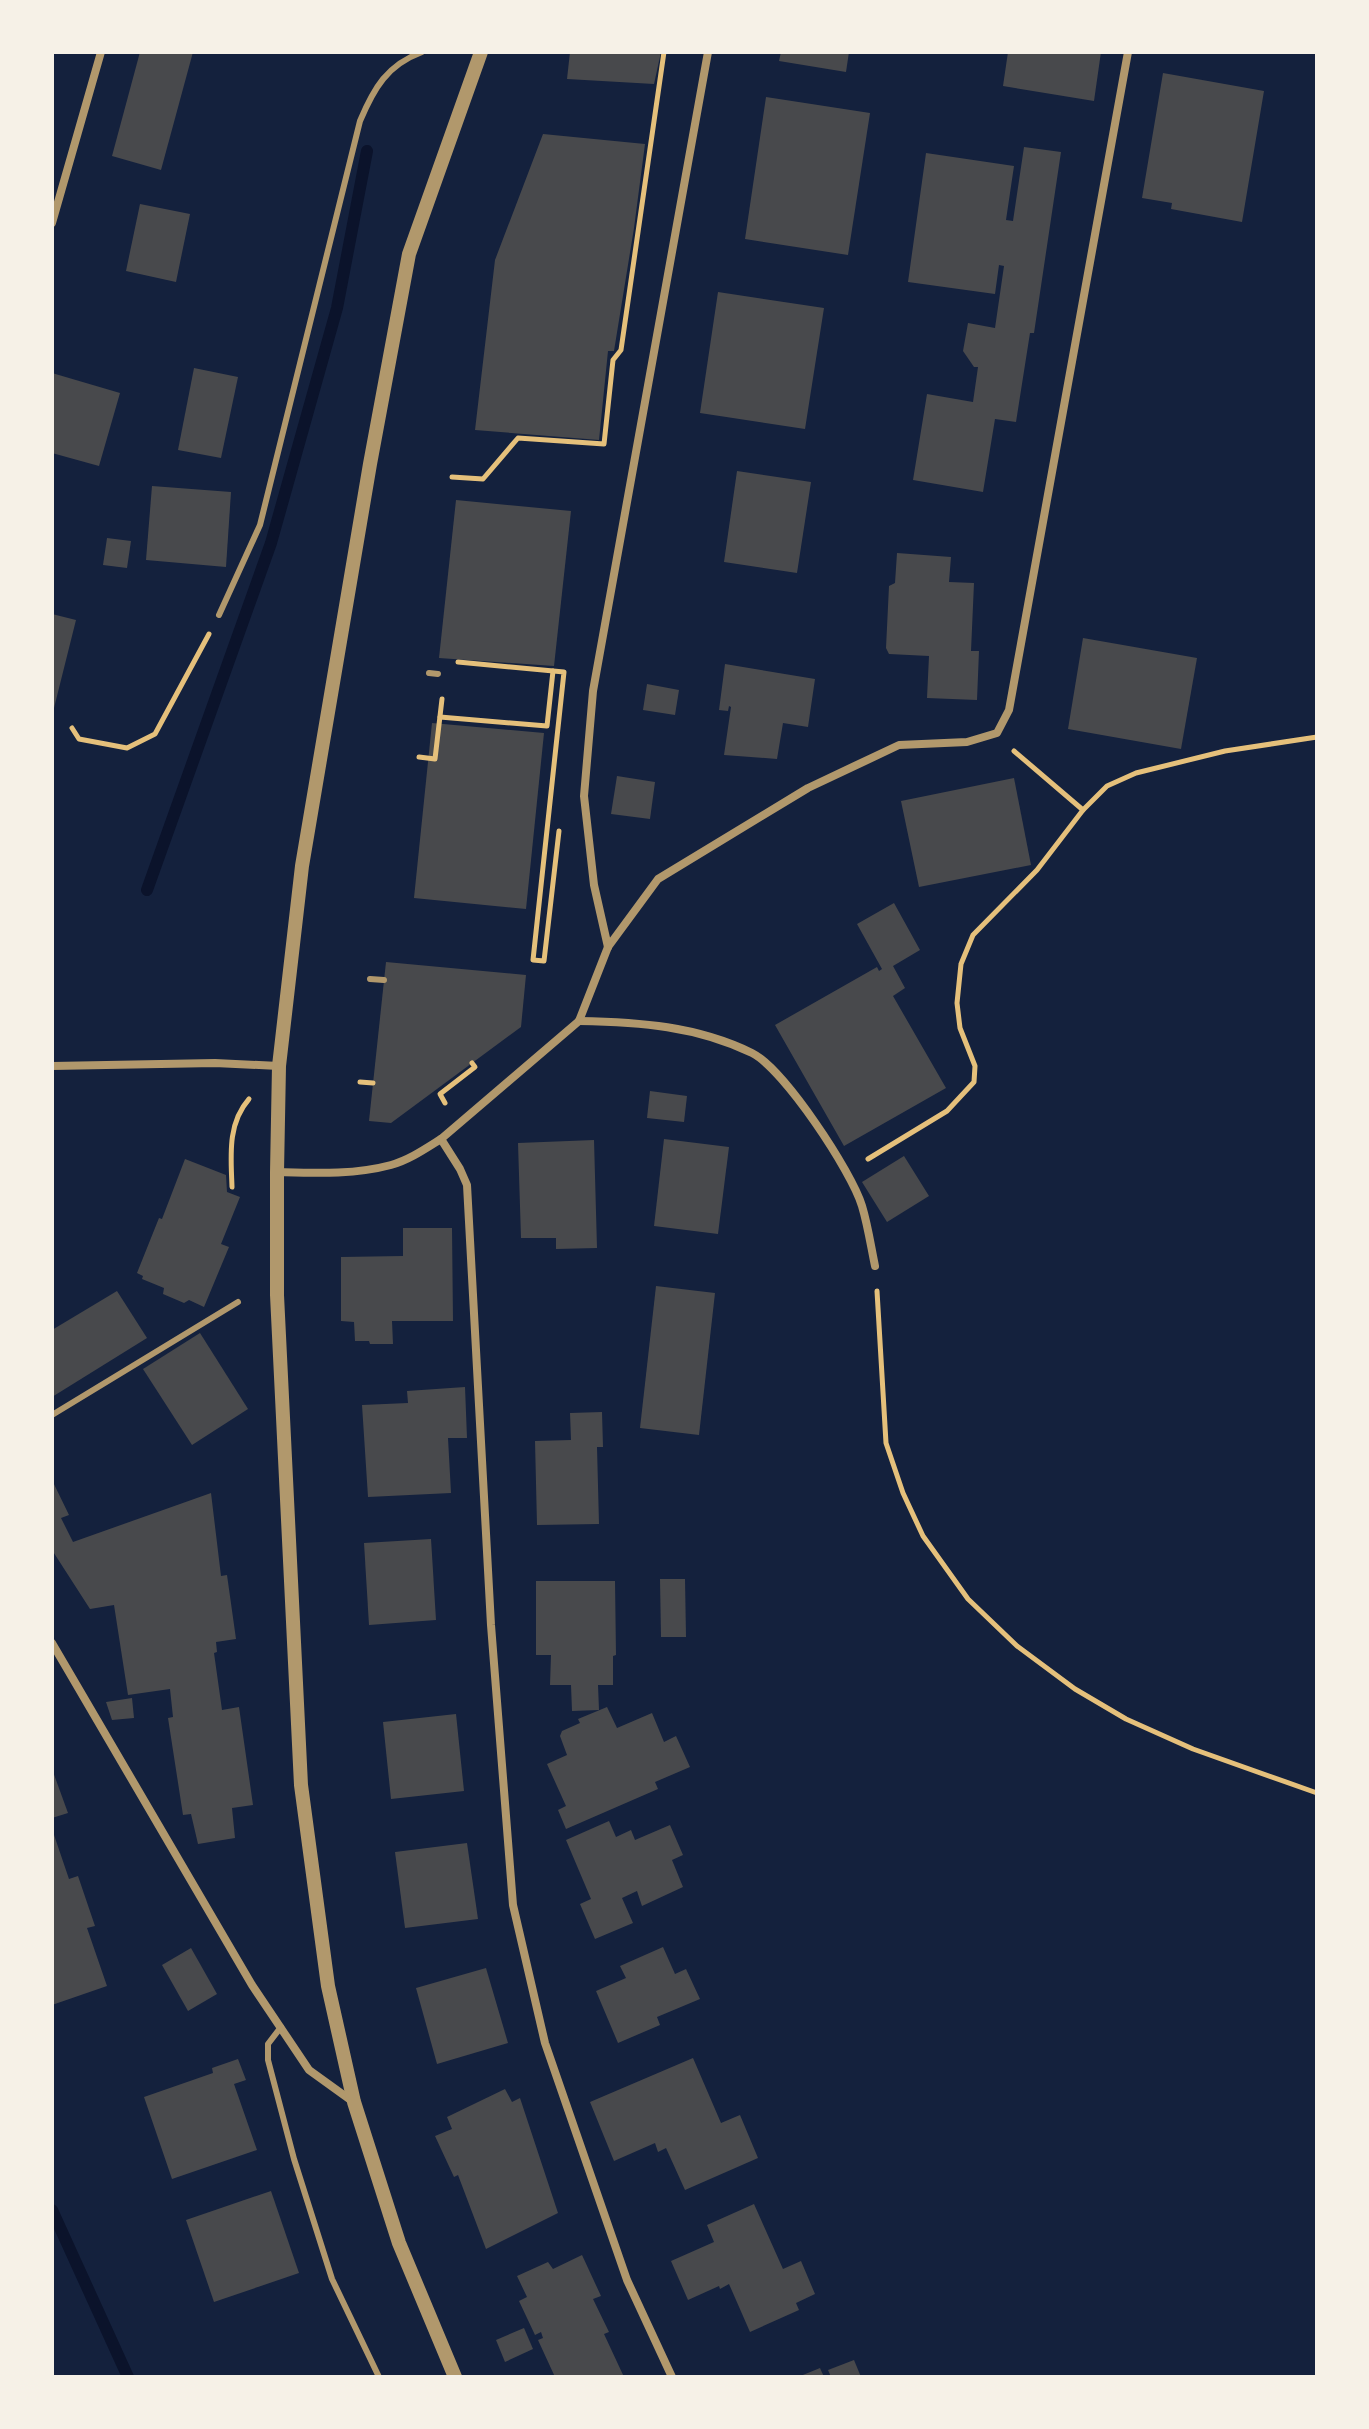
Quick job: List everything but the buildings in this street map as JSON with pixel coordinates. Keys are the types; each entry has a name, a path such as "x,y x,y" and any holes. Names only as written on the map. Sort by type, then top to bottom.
{"street":[{"path":"52,223 101,52"},
{"path":"608,947 594,885 584,796 593,691 708,52"},
{"path":"277,1172 349,1172 391,1165 418,1154 441,1139 579,1021 608,947 658,879 808,788 899,745 967,742 997,733 1009,710 1128,52"},
{"path":"455,2377 399,2243 354,2102 328,1986 301,1785 277,1295 277,1172 279,1066 302,866 370,464 409,254 477,53"},
{"path":"579,1021 666,1025 706,1035 755,1054 771,1068 805,1109 847,1172 862,1205 875,1266"},
{"path":"52,1066 215,1063 279,1066"},
{"path":"441,1139 467,1185 491,1625 513,1905 545,2043 627,2280 672,2377"},
{"path":"52,1643 252,1985 309,2070 354,2102"}],"lane":[{"path":"219,615 260,525 360,121 370,96 389,70 404,58 422,52"},
{"path":"429,673 438,674"},
{"path":"370,979 384,980"},
{"path":"52,1415 238,1302"},
{"path":"281,2027 268,2044 268,2060 294,2159 332,2279 379,2377"}],"path":[{"path":"452,477 483,479 518,438 604,444 610,360 621,350 641,190 664,52"},
{"path":"72,728 79,739 127,748 155,734 219,615"},
{"path":"446,661 564,672 533,960 544,961 560,816 587,817"},
{"path":"440,717 547,726 553,671"},
{"path":"419,757 435,759 443,689"},
{"path":"997,733 1019,756 1083,810"},
{"path":"847,1172 947,1111 974,1082 975,1066 960,1028 957,1003 961,964 973,935 1037,870 1083,810 1107,786 1136,773 1225,751 1317,737"},
{"path":"232,1187 231,1139 236,1117 279,1066"},
{"path":"360,1082 373,1083"},
{"path":"875,1266 886,1443 903,1493 923,1536 968,1599 1017,1646 1075,1689 1126,1719 1193,1749 1317,1793"}],"waterway":[{"path":"147,890 271,543 337,308 367,151"},
{"path":"52,2210 128,2377"}]}
